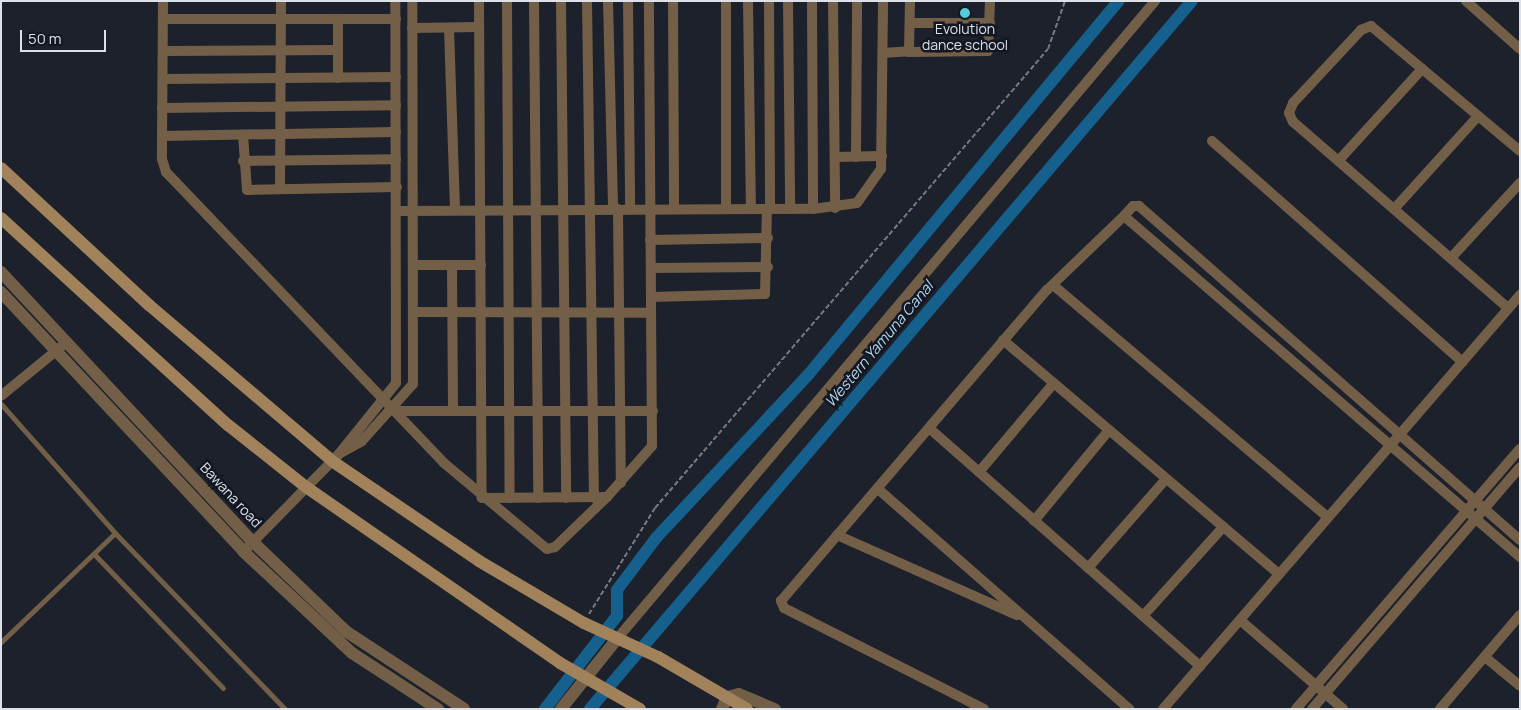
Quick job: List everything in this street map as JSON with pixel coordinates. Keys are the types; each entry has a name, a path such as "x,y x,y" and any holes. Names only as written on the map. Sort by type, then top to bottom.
{"main road":[{"path":"1,168 149,305 335,458 479,561 587,625 658,657 724,703 747,709"},
{"path":"1,218 228,425 306,487 560,663 623,701 640,709"}],"street":[{"path":"163,1 162,136 166,172 393,411 482,498 547,549 555,547 607,497 652,446 649,1"},
{"path":"280,189 281,1"},
{"path":"244,552 335,458 384,402 398,374 395,1"},
{"path":"335,458 356,446 393,411 413,384 415,312 412,1"},
{"path":"479,1 482,498"},
{"path":"507,1 510,498"},
{"path":"534,1 534,208 538,498"},
{"path":"561,1 566,498"},
{"path":"587,1 592,208 594,498"},
{"path":"608,1 619,313 621,483"},
{"path":"628,1 630,208"},
{"path":"673,1 674,209"},
{"path":"726,1 726,209"},
{"path":"748,1 751,209"},
{"path":"651,297 762,295 768,289 769,1"},
{"path":"788,1 790,209"},
{"path":"812,1 813,209"},
{"path":"833,1 835,208"},
{"path":"856,157 857,1"},
{"path":"397,211 534,208 813,209 835,208 862,199 879,174 882,156 883,1"},
{"path":"908,52 910,1"},
{"path":"883,53 986,52 990,47 990,1"},
{"path":"561,709 616,639 1155,1"},
{"path":"1466,1 1520,49"},
{"path":"163,19 396,19"},
{"path":"338,19 338,78"},
{"path":"910,23 990,23"},
{"path":"1508,308 1340,159 1293,122 1289,113 1294,103 1368,26 1520,151"},
{"path":"412,28 479,27"},
{"path":"449,28 455,209"},
{"path":"163,51 338,50"},
{"path":"1340,159 1422,69"},
{"path":"163,79 396,77"},
{"path":"162,108 396,105"},
{"path":"1396,208 1478,116"},
{"path":"162,136 396,132"},
{"path":"243,135 242,161 245,189 396,187"},
{"path":"1212,141 1463,362"},
{"path":"835,157 882,156"},
{"path":"242,161 396,159"},
{"path":"1451,258 1520,183"},
{"path":"984,709 784,608 783,597 878,489 1003,340 1053,285 1133,206 1140,206 1520,540"},
{"path":"1124,216 1520,557"},
{"path":"650,240 768,238"},
{"path":"414,265 481,265"},
{"path":"452,265 453,411"},
{"path":"651,268 768,267"},
{"name":"Bawana road","path":"1,272 253,542 359,642 464,709"},
{"path":"1053,285 1328,518"},
{"name":"Bawana road","path":"1,292 244,552 352,653 438,709"},
{"path":"1163,709 1520,295"},
{"path":"415,312 652,313"},
{"path":"1003,340 1279,574"},
{"path":"1,396 67,342"},
{"path":"978,472 1054,383"},
{"path":"393,411 653,411"},
{"path":"929,428 1200,666"},
{"path":"1034,521 1109,430"},
{"path":"1296,709 1520,449"},
{"path":"1312,709 1520,466"},
{"path":"1088,568 1166,479"},
{"path":"878,489 1130,709"},
{"path":"482,498 607,497"},
{"path":"1143,616 1223,527"},
{"path":"837,535 1027,619"},
{"path":"1440,709 1520,615"},
{"path":"1240,620 1343,709"},
{"path":"1485,657 1520,686"},
{"path":"724,703 748,695 775,709"}],"lane":[{"path":"1,404 115,533 285,709"},
{"path":"1,642 115,533"},
{"path":"94,554 223,688"}],"path":[{"path":"587,625 608,577 654,508 1048,49 1064,1"}],"waterway":[{"path":"545,709 617,616 617,590 656,538 808,375 1119,1"},
{"name":"Western Yamuna Canal","path":"590,709 1192,1"}],"place":[{"name":"Evolution dance school","path":"965,13"}]}
